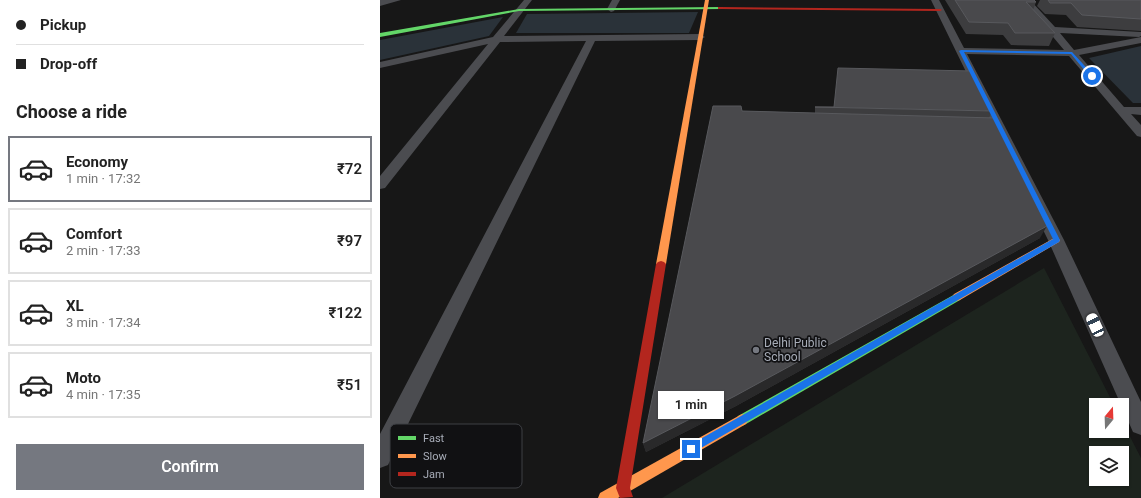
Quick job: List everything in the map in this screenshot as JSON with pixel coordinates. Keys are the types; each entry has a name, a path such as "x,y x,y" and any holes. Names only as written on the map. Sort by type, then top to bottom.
{"street":[{"path":"380,3 397,0"},
{"path":"380,185 528,0"},
{"path":"611,9 616,0"},
{"path":"1027,0 1042,1"},
{"path":"1027,0 1141,133"},
{"path":"380,36 519,10 611,9 706,4 937,5 1056,240 1141,425"},
{"path":"626,498 623,488 706,4"},
{"path":"1052,30 1141,34"},
{"path":"380,65 498,39 700,37"},
{"path":"397,424 592,38"},
{"path":"961,51 1072,53 1141,40"},
{"path":"1122,110 1141,111"},
{"path":"605,498 1056,240"},
{"path":"380,457 390,437"}],"shaded area":[{"path":"698,12 689,33 516,33 527,14"},
{"path":"503,17 489,36 380,60 380,40"},
{"path":"1141,46 1141,103 1133,103 1089,58"},
{"path":"1044,268 1110,398 1089,398 1089,438 1129,438 1129,435 1141,458 1141,498 662,498"}],"building":[{"path":"955,0 1034,0 1036,2 1026,2 1055,33 1015,33 1008,23 969,22"},
{"path":"1048,0 1141,0 1141,19 1082,15 1071,3 1050,3"},
{"path":"838,68 972,71 992,111 815,107 834,107"},
{"name":"Delhi Public School","path":"713,106 741,106 742,111 995,118 1047,226 735,396 643,443"}],"traffic: fast":[{"path":"380,35 519,10 720,8"},
{"path":"742,420 957,297"}],"traffic: slow":[{"path":"661,264 707,0"},
{"path":"957,297 1056,240"},
{"path":"605,498 742,420"}],"traffic: jam":[{"path":"720,8 940,10"},
{"path":"626,497 623,488 661,264"}],"place":[{"name":"Delhi Public School","path":"756,350"}],"route":[{"path":"691,449 1056,240 961,51 1072,53 1092,76"}]}
